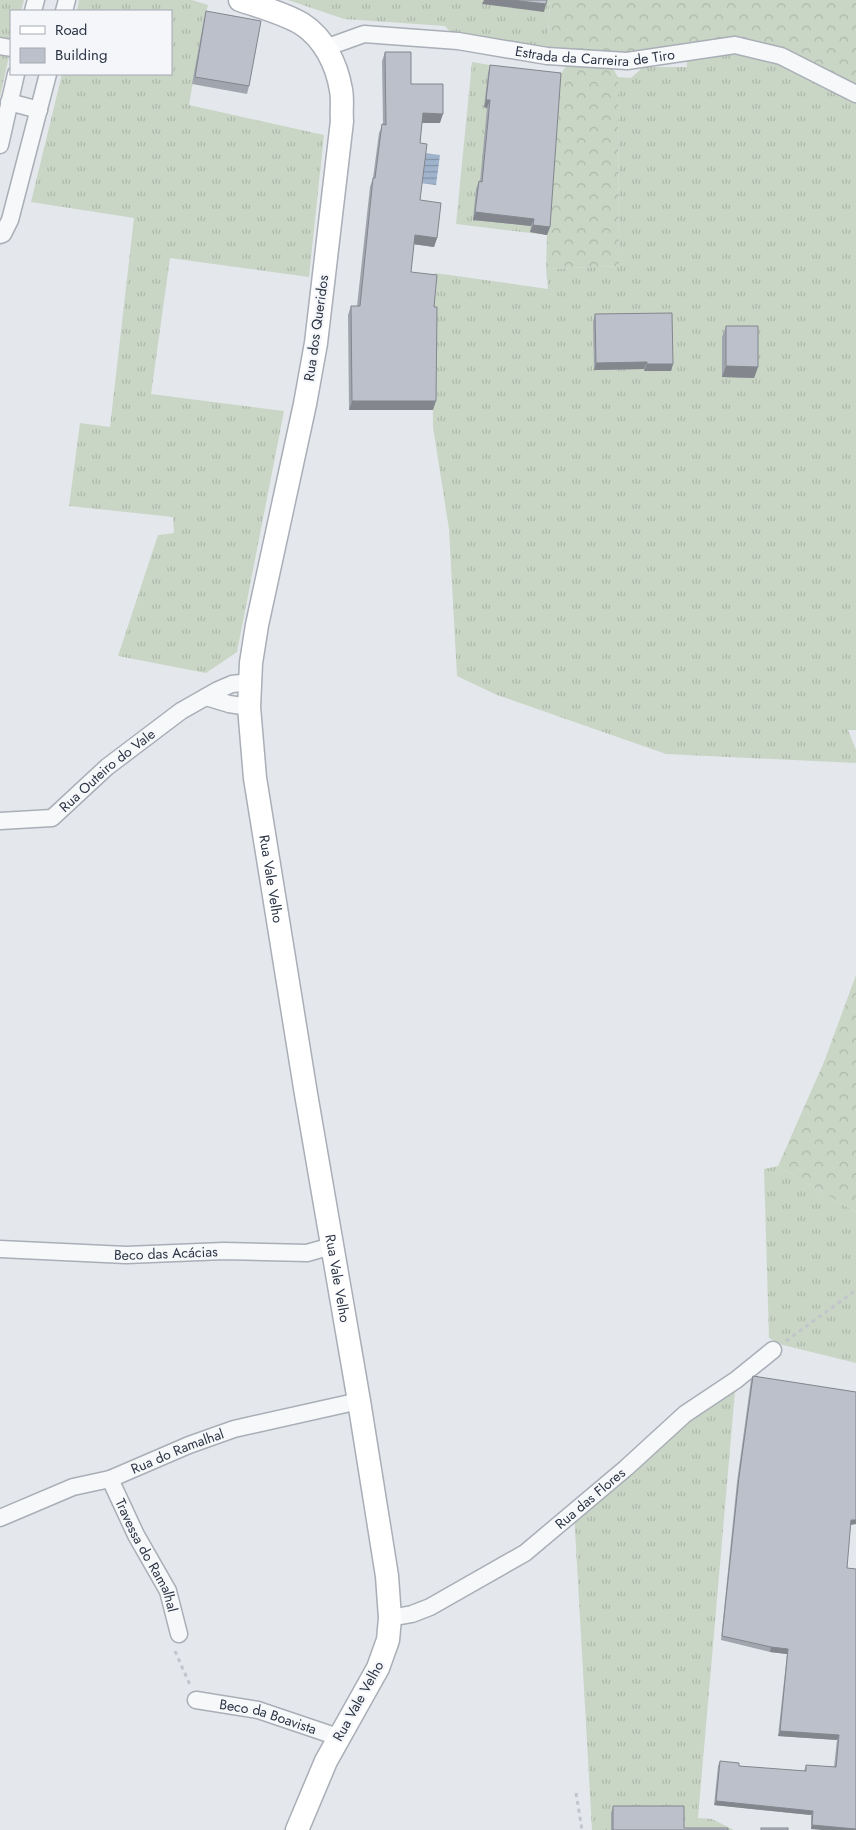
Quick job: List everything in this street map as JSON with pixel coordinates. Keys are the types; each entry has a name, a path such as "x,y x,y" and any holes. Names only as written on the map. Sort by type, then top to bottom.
{"street":[{"name":"Rua dos Queridos","path":"240,0 278,13 302,24 317,38 334,64 341,90 342,121 316,343 306,404 257,625 249,682 249,707"},
{"name":"Estrada da Carreira de Tiro","path":"325,48 364,34 458,41 547,56 627,61 735,45 781,56 856,94"},
{"path":"0,145 16,75"},
{"path":"0,235 3,234 10,220 48,75"},
{"path":"9,102 39,110"},
{"name":"Rua Outeiro do Vale","path":"0,821 52,818 107,767 181,711 232,684 249,682"},
{"path":"206,697 229,704 249,707"},
{"name":"Rua Vale Velho","path":"249,707 255,778 359,1401 386,1576 390,1618 388,1640 378,1668 338,1737 314,1787 298,1830"},
{"name":"Beco das Acácias","path":"0,1248 126,1255 224,1251 307,1253 332,1246"},
{"name":"Rua das Flores","path":"390,1618 412,1614 430,1607 525,1553 626,1468 685,1414 736,1380 773,1350"},
{"name":"Rua do Ramalhal","path":"0,1518 73,1487 110,1479 189,1444 234,1429 359,1401"},
{"name":"Travessa do Ramalhal","path":"110,1479 136,1535 168,1591 179,1634"},
{"name":"Beco da Boavista","path":"196,1700 258,1710 338,1737"}],"path":[{"path":"773,1350 856,1290"},
{"path":"179,1634 175,1652 196,1700"},
{"path":"576,1793 582,1830"}],"green space":[{"path":"0,0 24,0 21,10 10,10 10,52 0,97"},
{"path":"79,0 192,0 208,5 189,105 324,135 309,277 170,258 151,394 284,411 237,652 206,673 118,656 158,535 174,533 173,517 69,506 80,423 110,427 134,218 31,202 62,75 172,75 172,10 77,10"},
{"path":"288,0 550,0 547,56 458,41 445,26 344,19"},
{"path":"550,0 856,0 856,94 735,45 651,58 547,56"},
{"path":"735,45 856,91 856,730 848,730 856,750 856,763 666,754 497,695 457,676 449,529 433,427 432,300 435,273 548,289 546,269 619,266 618,77 631,78 643,67 687,67 686,52"},
{"path":"472,62 559,77 547,235 456,224"},
{"path":"566,66 612,67 618,77 619,266 546,269 559,77"},
{"path":"856,975 856,1212 778,1166 824,1062"},
{"path":"778,1166 856,1212 856,1363 783,1345 769,1338 764,1169"},
{"path":"736,1380 698,1818 712,1819 734,1830 592,1830 574,1512"}],"water":[{"path":"424,153 440,155 436,185 420,183"}],"building":[{"path":"511,0 547,0 546,4"},
{"path":"206,11 261,21 249,86 195,77"},
{"path":"385,52 411,52 411,84 443,84 443,114 423,113 420,143 427,144 420,200 441,203 437,238 415,235 411,272 437,275 434,307 437,307 436,401 352,401 351,306 360,306 373,178 375,178 382,124 386,125"},
{"path":"490,65 561,73 550,227 533,225 534,219 475,212 479,181 482,182 490,100 486,100"},
{"path":"672,313 673,364 647,364 647,362 596,363 595,314"},
{"path":"726,326 758,326 758,367 726,366"},
{"path":"753,1376 856,1392 856,1520 851,1520 847,1568 856,1569 856,1829 812,1825 813,1811 716,1801 720,1761 739,1763 739,1766 806,1771 806,1765 836,1767 839,1735 780,1731 788,1649 722,1636 739,1477"},
{"path":"613,1806 684,1806 684,1828 728,1828 728,1830 613,1830"},
{"path":"761,1828 788,1828 788,1830 761,1830"}]}
